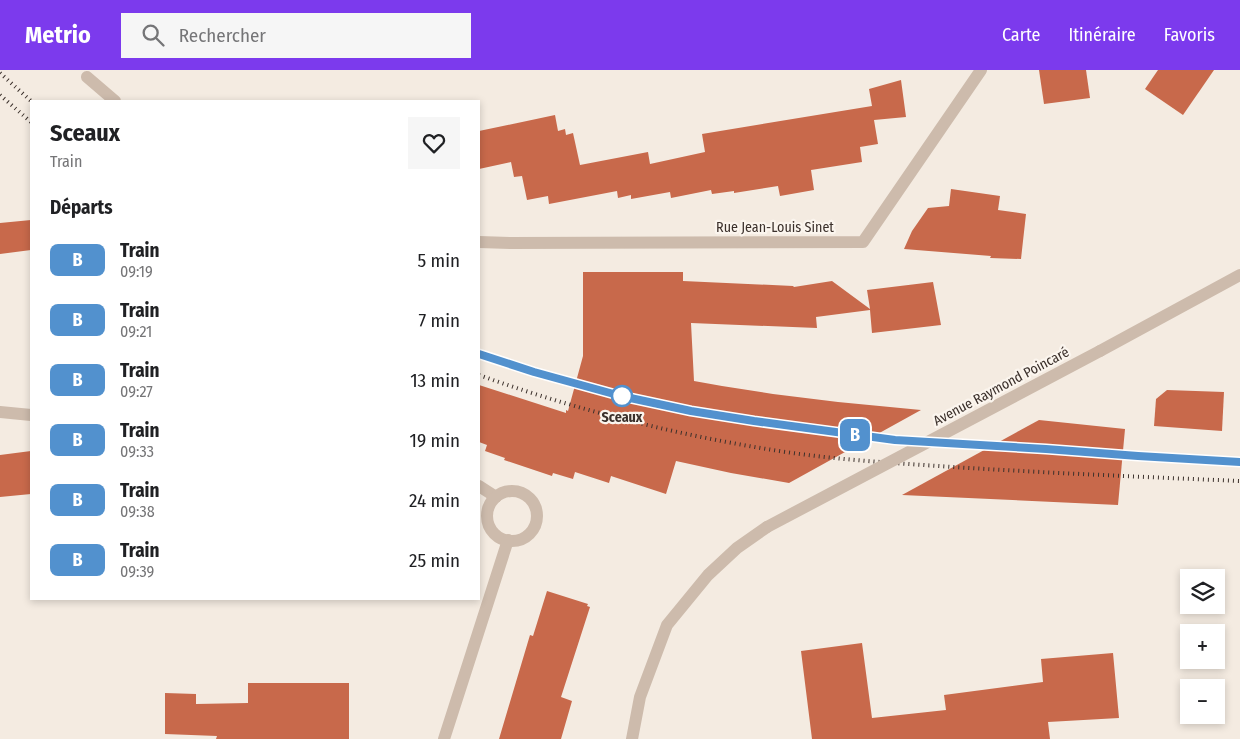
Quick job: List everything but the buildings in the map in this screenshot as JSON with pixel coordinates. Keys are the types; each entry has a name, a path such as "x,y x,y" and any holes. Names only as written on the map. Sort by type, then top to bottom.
{"street":[{"name":"Rue Jean-Louis Sinet","path":"480,242 863,242 980,70"},
{"path":"87,77 114,100"},
{"name":"Avenue Raymond Poincaré","path":"632,739 640,697 667,625 708,575 737,548 766,527 1240,275"},
{"path":"0,412 30,414"},
{"path":"480,487 496,497"},
{"path":"511,490 522,493 531,499 536,510 537,521 532,531 523,538 512,541 501,539 492,532 487,522 487,511 492,500 496,497 500,493 511,490"},
{"path":"444,739 508,540"}],"railway":[{"path":"0,73 30,100"},
{"path":"0,95 30,121"},
{"path":"480,354 534,372 621,396 691,411 754,421 895,440 1046,449 1138,457 1240,462"},
{"path":"480,375 552,399 627,420 741,445 801,454 953,467 1240,481"}],"train":[{"name":"B","path":"480,354 534,372 621,396 691,411 754,421 895,440 1240,462"}],"place":[{"name":"Sceaux","path":"622,396"}]}
